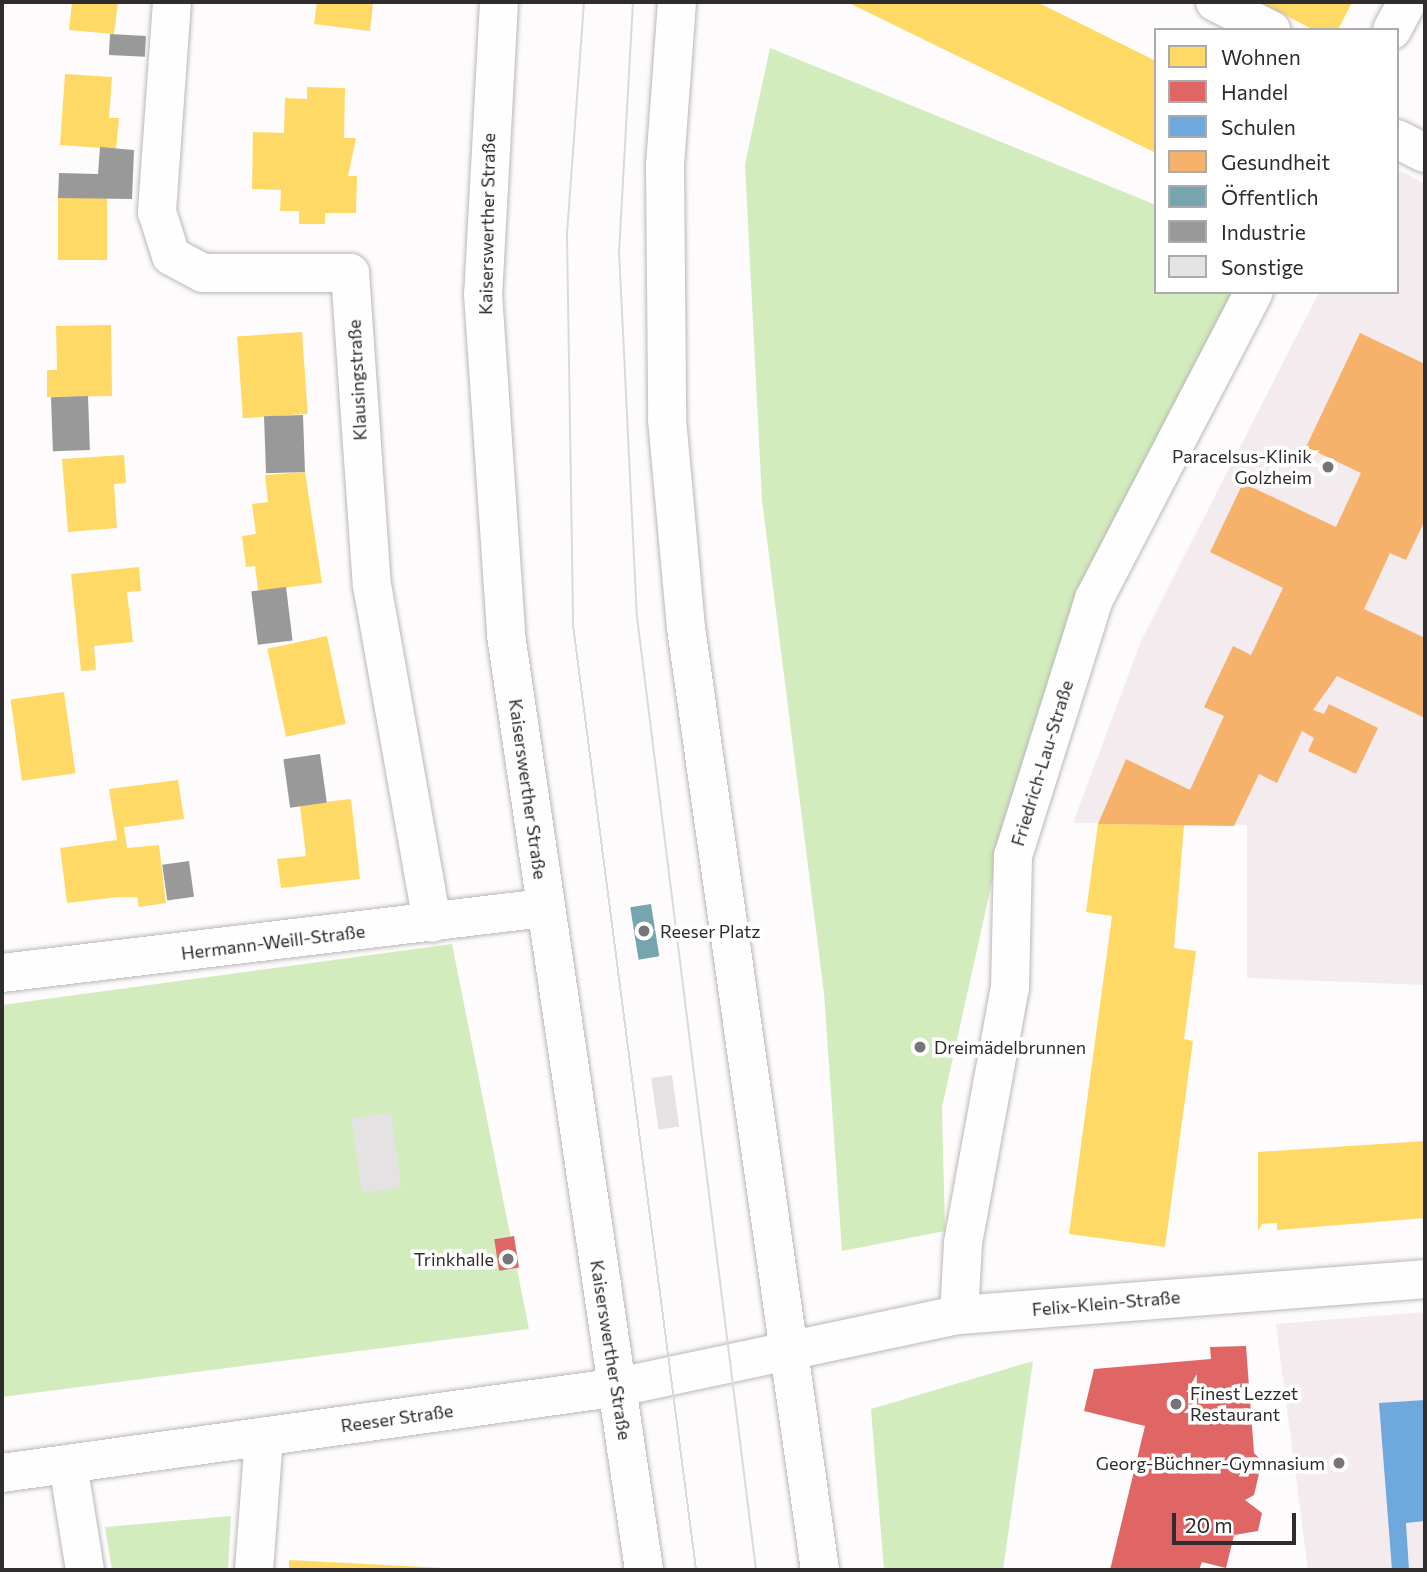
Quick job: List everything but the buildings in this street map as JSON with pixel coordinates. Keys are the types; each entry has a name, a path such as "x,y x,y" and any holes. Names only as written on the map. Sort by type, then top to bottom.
{"street":[{"name":"Klausingstraße","path":"172,2 157,212 171,256 203,273 350,273 372,585 432,923"},
{"name":"Kaiserswerther Straße","path":"499,2 484,293 506,635 544,908 619,1387 643,1570"},
{"path":"677,2 665,165 667,419 686,628 820,1570"},
{"path":"1215,2 1267,28"},
{"path":"1393,28 1407,2"},
{"path":"1399,140 1425,153"},
{"name":"Friedrich-Lau-Straße","path":"959,1315 963,1243 1010,988 1013,856 1094,599 1253,294"},
{"name":"Hermann-Weill-Straße","path":"2,973 544,908"},
{"name":"Felix-Klein-Straße","path":"790,1348 959,1315 1425,1279"},
{"name":"Reeser Straße","path":"2,1473 619,1387 790,1348"},
{"path":"254,1570 264,1436"},
{"path":"68,1464 85,1570"}],"shaded area":[{"name":"Paracelsus-Klinik Golzheim","path":"1399,170 1425,184 1425,985 1247,978 1247,825 1073,823 1141,641 1318,294 1399,294"},
{"name":"Georg-Büchner-Gymnasium","path":"1425,1312 1425,1570 1308,1570 1276,1324"}],"green space":[{"path":"770,48 1154,204 1154,294 1238,294 998,855 942,1107 945,1231 842,1251 824,993 762,500 745,164"},
{"path":"452,944 529,1329 2,1397 2,1005"},
{"path":"1033,1361 1003,1570 884,1570 871,1409"},
{"path":"231,1516 228,1570 112,1570 105,1527"}],"tram line":[{"path":"584,2 567,235 573,625 696,1570"},
{"path":"633,2 619,251 637,617 756,1570"}],"place":[{"name":"Paracelsus-Klinik Golzheim","path":"1328,467"},
{"name":"Reeser Platz","path":"644,931"},
{"name":"Dreimädelbrunnen","path":"920,1047"},
{"name":"Trinkhalle","path":"508,1259"},
{"name":"Finest Lezzet Restaurant","path":"1176,1404"},
{"name":"Georg-Büchner-Gymnasium","path":"1339,1463"}]}
